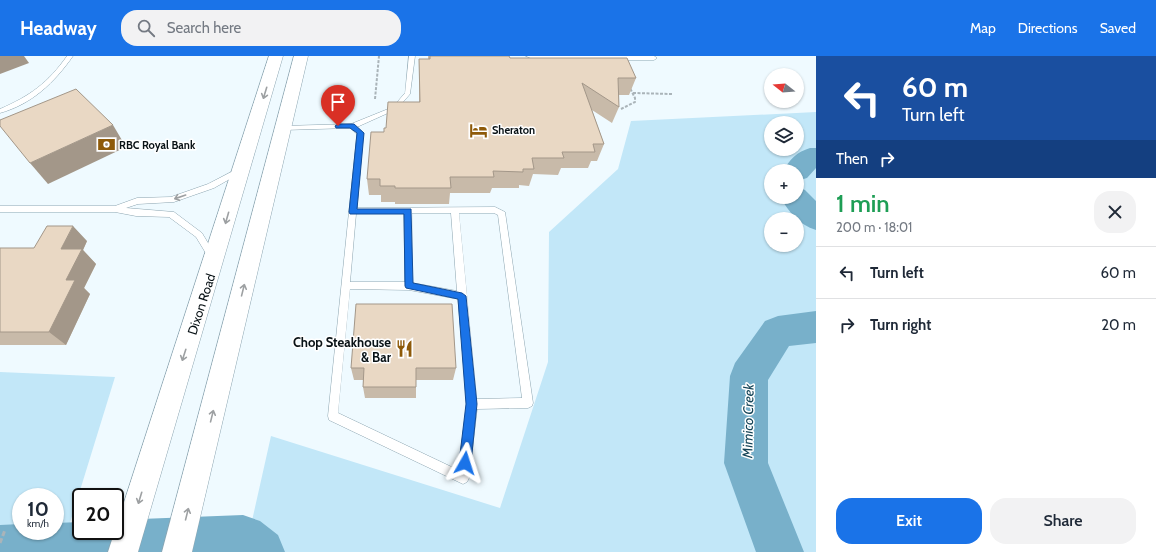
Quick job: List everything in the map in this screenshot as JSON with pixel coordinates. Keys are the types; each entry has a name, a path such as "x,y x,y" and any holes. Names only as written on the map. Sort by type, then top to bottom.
{"main road":[{"name":"Dixon Road","path":"123,552 276,56"},
{"path":"177,552 302,56"}],"lane":[{"path":"0,111 30,97 47,86 70,56"},
{"path":"283,128 352,126 395,108 408,93 412,56"},
{"path":"529,56 535,58 654,58"},
{"path":"352,126 360,133 333,416 463,478 472,404 455,211"},
{"path":"116,210 137,201 171,200 211,186 241,170"},
{"path":"0,209 116,210 136,213 171,214 199,235 214,261"},
{"path":"353,212 495,210 502,214 528,403 472,404"},
{"path":"408,211 409,286"},
{"path":"345,285 409,286 462,296"}],"path":[{"path":"375,99 379,56"},
{"path":"621,108 635,102 630,86"},
{"path":"633,93 672,94"},
{"path":"0,542 5,530"}],"shaded area":[{"path":"816,112 816,552 245,552 271,436 500,508 548,362 549,232 618,169 631,121"},
{"path":"0,372 115,377 81,488 72,488 72,516 61,552 0,552"}],"building":[{"name":"Sheraton","path":"430,56 627,58 636,78 618,78 619,107 582,83 604,144 593,144 595,152 562,152 564,158 532,158 534,169 523,169 523,172 493,171 494,177 450,177 451,188 395,188 395,186 380,186 380,179 367,179 371,132 384,132 384,128 386,128 388,102 420,102 419,59 430,59"},
{"path":"76,89 113,125 30,163 0,126 0,120"},
{"path":"47,226 73,226 61,249 82,249 66,280 75,280 49,332 0,332 0,248 34,248"},
{"name":"Chop Steakhouse & Bar","path":"356,304 452,304 456,368 416,368 416,387 363,387 364,368 351,368"}],"waterway":[{"name":"Mimico Creek","path":"804,164 810,157 816,157"},
{"name":"Mimico Creek","path":"801,204 816,219"},
{"name":"Mimico Creek","path":"780,552 746,463 749,376 778,332 816,327"},
{"name":"Mimico Creek","path":"0,549 243,538 261,552"}],"place":[{"name":"Sheraton","path":"479,130"},
{"name":"RBC Royal Bank","path":"106,145"},
{"name":"Chop Steakhouse & Bar","path":"404,349"}],"route":[{"path":"338,126 352,126 360,133 353,212 408,211 409,286 462,296 472,404 465,463"}]}
